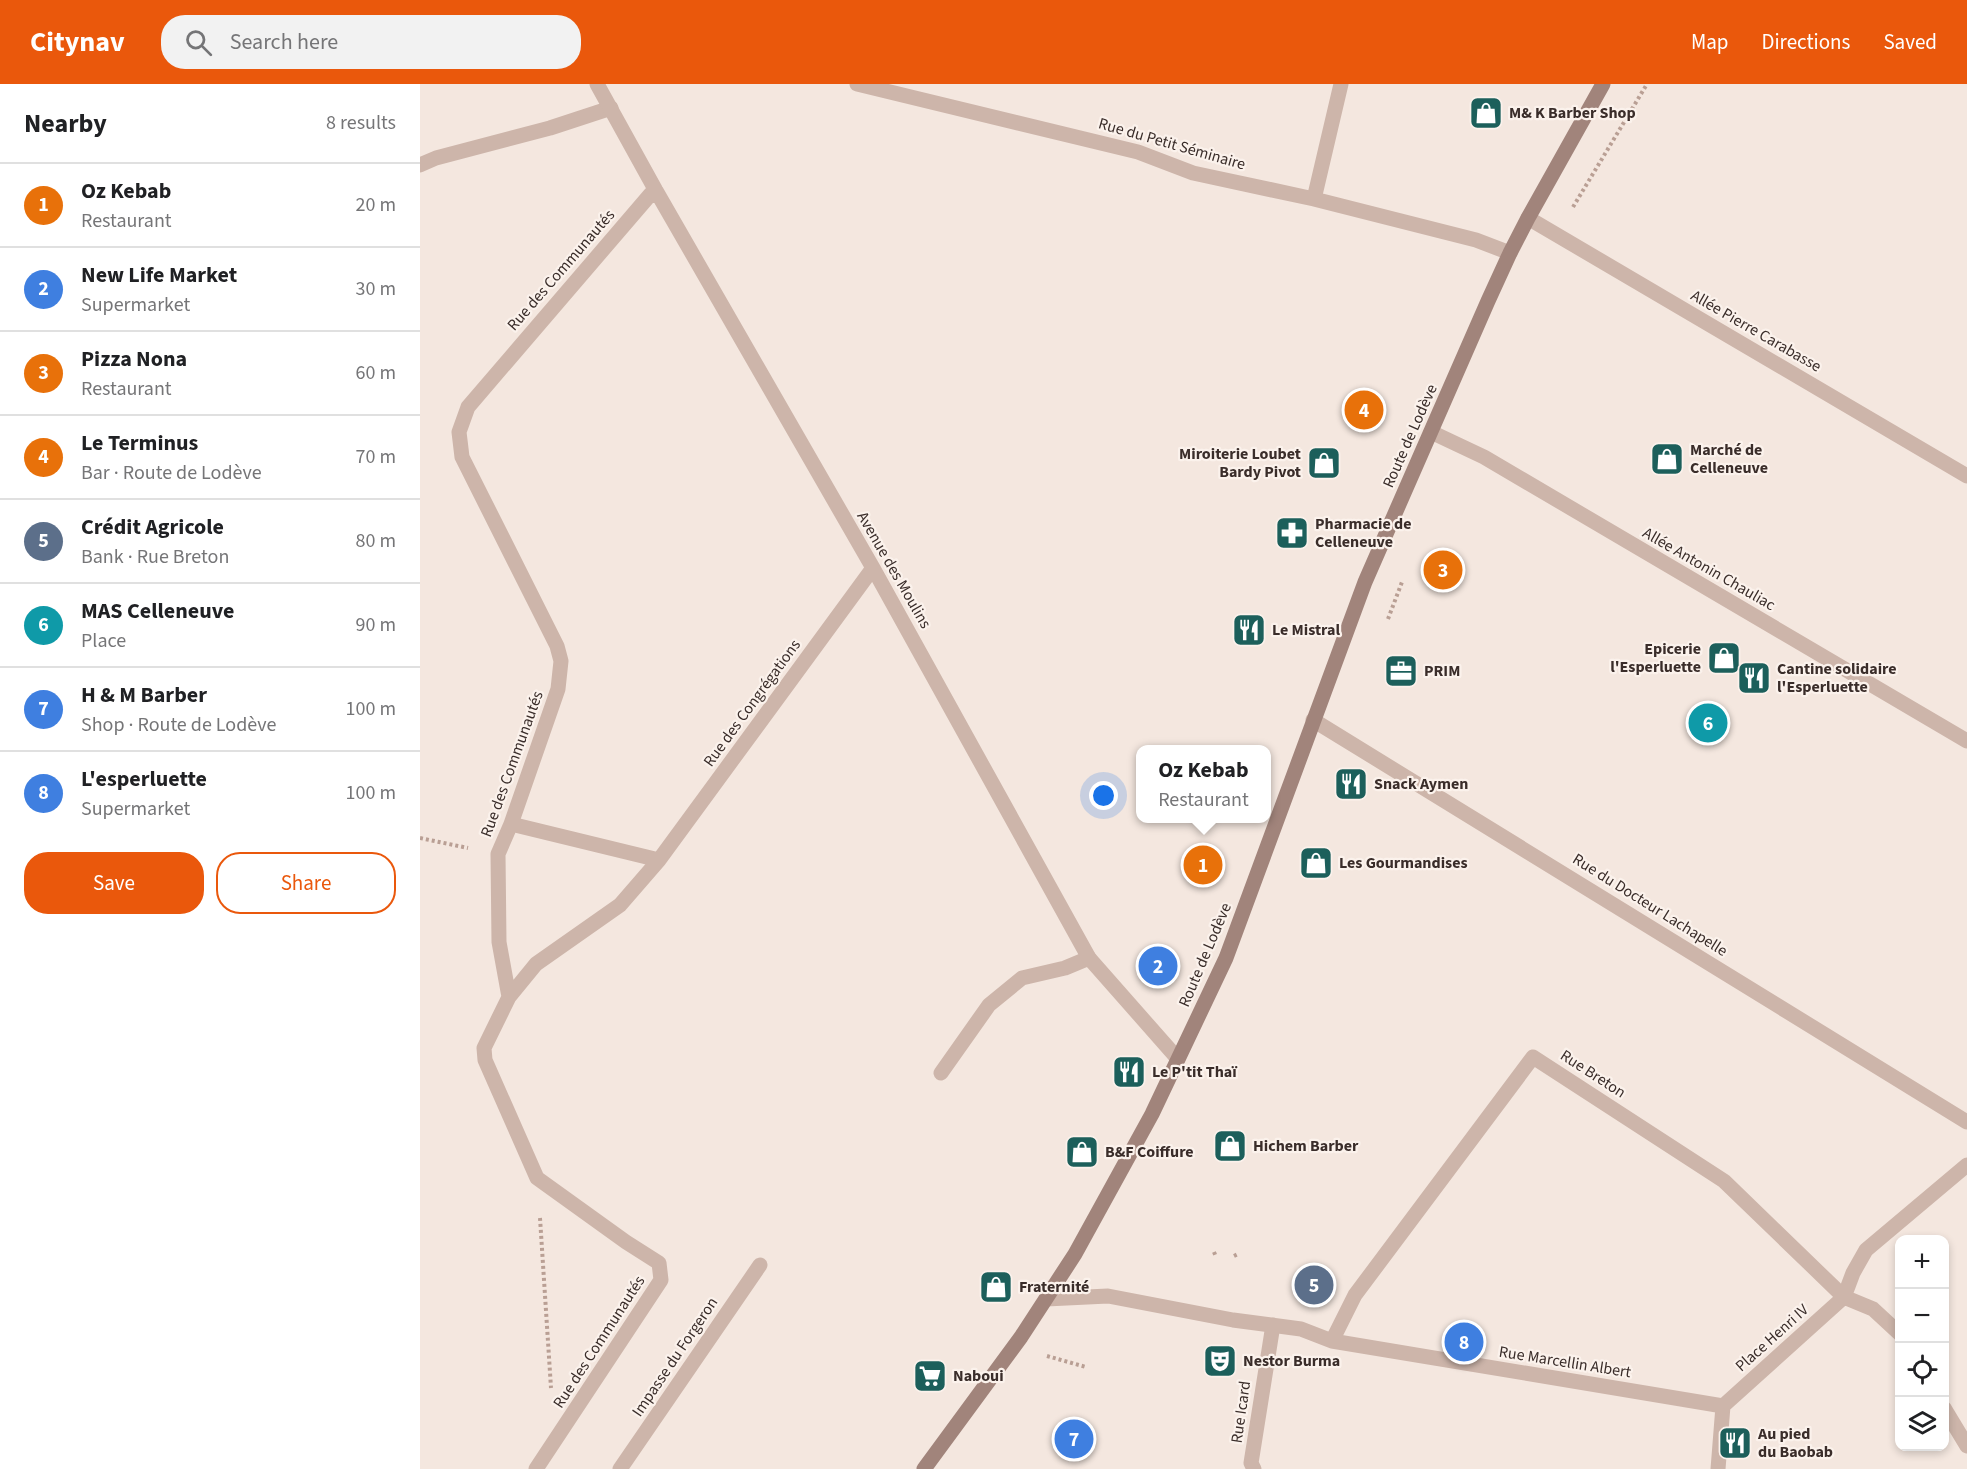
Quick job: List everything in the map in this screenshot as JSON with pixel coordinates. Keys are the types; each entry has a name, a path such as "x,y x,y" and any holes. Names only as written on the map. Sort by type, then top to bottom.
{"street":[{"name":"Avenue des Moulins","path":"597,84 873,568 1089,958 1178,1059"},
{"name":"Rue du Petit Séminaire","path":"857,84 1138,152 1193,173 1314,199 1476,240 1509,253"},
{"path":"1314,199 1341,84"},
{"name":"Route de Lodève","path":"924,1469 1021,1337 1046,1299 1081,1244 1152,1114 1226,958 1365,582 1509,253 1603,84"},
{"path":"420,165 611,108"},
{"name":"Rue des Communautés","path":"509,997 499,942 498,854 511,824 558,689 561,662 557,646 462,457 459,432 468,406 655,189"},
{"name":"Allée Pierre Carabasse","path":"1528,218 1967,476"},
{"name":"Allée Antonin Chauliac","path":"1431,432 1484,457 1967,741"},
{"name":"Rue des Congrégations","path":"509,997 536,964 620,905 659,860 873,568"},
{"name":"Rue du Docteur Lachapelle","path":"1313,720 1967,1122"},
{"path":"511,824 659,860"},
{"path":"941,1073 989,1005 1022,978 1065,968 1089,958"},
{"path":"509,997 484,1048 485,1060 537,1178"},
{"name":"Rue Breton","path":"1332,1341 1354,1295 1533,1057 1724,1181 1844,1297"},
{"path":"1895,1330 1872,1309 1844,1297 1853,1273 1866,1250 1967,1165"},
{"name":"Rue des Communautés","path":"536,1469 661,1280 659,1263 537,1178"},
{"name":"Impasse du Forgeron","path":"621,1469 760,1265"},
{"name":"Rue Marcellin Albert","path":"1046,1299 1108,1296 1301,1329 1332,1341 1723,1406"},
{"name":"Place Henri IV","path":"1723,1406 1844,1297"},
{"name":"Rue Icard","path":"1254,1469 1251,1463 1273,1325"},
{"path":"1718,1469 1723,1406"},
{"path":"1949,1416 1967,1446"}],"path":[{"path":"1559,236 1647,84"},
{"path":"1387,620 1404,577"},
{"path":"420,838 498,854"},
{"path":"537,1178 554,1442"},
{"path":"1047,1356 1086,1367"}],"place":[{"name":"M& K Barber Shop","path":"1486,113"},
{"name":"Le Terminus","path":"1364,410"},
{"name":"Marché de Celleneuve","path":"1667,459"},
{"name":"Miroiterie Loubet Bardy Pivot","path":"1324,463"},
{"name":"Pharmacie de Celleneuve","path":"1292,533"},
{"name":"Pizza Nona","path":"1443,570"},
{"name":"Le Mistral","path":"1249,630"},
{"name":"Epicerie l'Esperluette","path":"1724,658"},
{"name":"PRIM","path":"1401,671"},
{"name":"Cantine solidaire l'Esperluette","path":"1754,678"},
{"name":"MAS Celleneuve","path":"1708,723"},
{"name":"Snack Aymen","path":"1351,784"},
{"name":"Les Gourmandises","path":"1316,863"},
{"name":"Oz Kebab","path":"1203,865"},
{"name":"New Life Market","path":"1158,966"},
{"name":"Le P'tit Thaï","path":"1129,1072"},
{"name":"Hichem Barber","path":"1230,1146"},
{"name":"B&F Coiffure","path":"1082,1152"},
{"name":"Crédit Agricole","path":"1314,1285"},
{"name":"Fraternité","path":"996,1287"},
{"name":"L'esperluette","path":"1464,1342"},
{"name":"Nestor Burma","path":"1220,1361"},
{"name":"Naboui","path":"930,1376"},
{"name":"H & M Barber","path":"1074,1439"},
{"name":"Au pied du Baobab","path":"1735,1443"}]}
